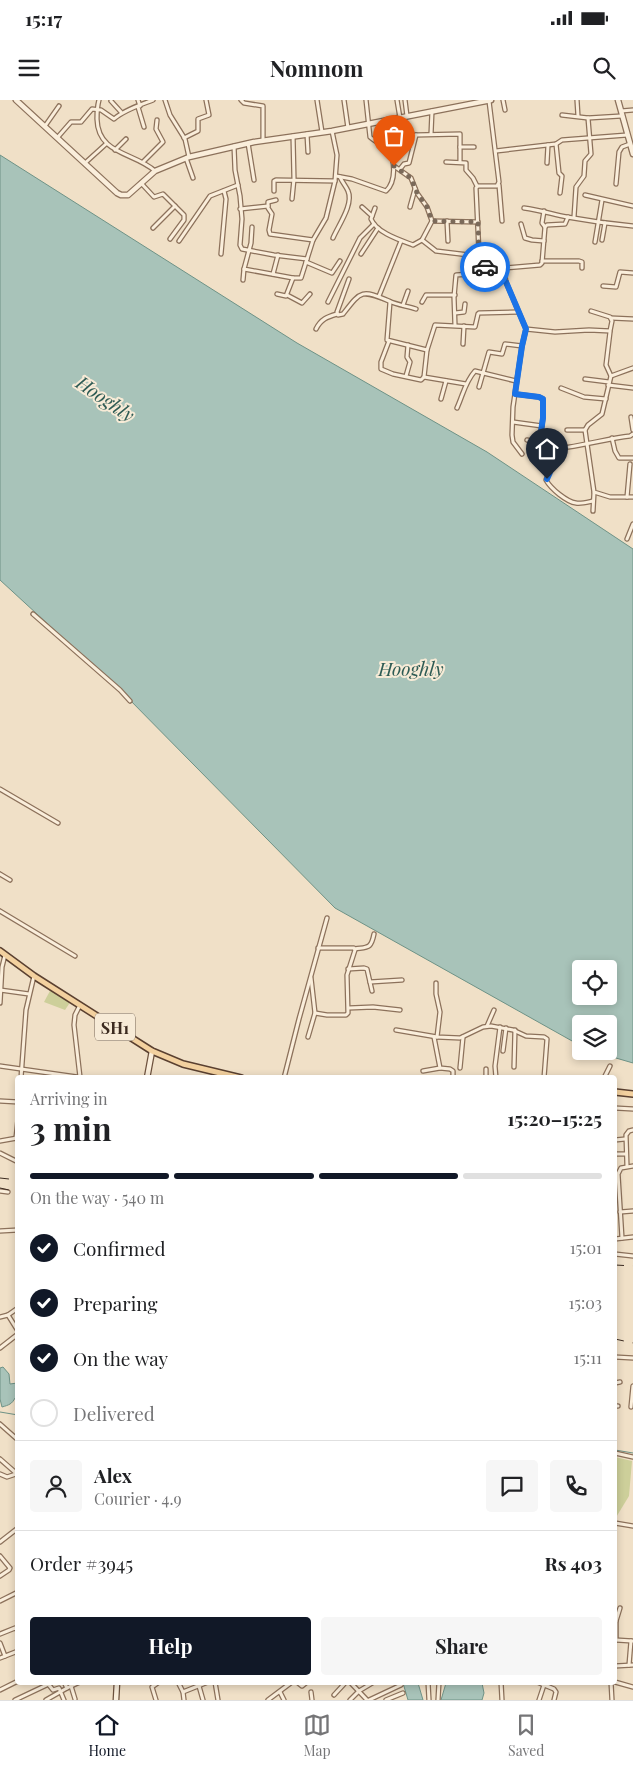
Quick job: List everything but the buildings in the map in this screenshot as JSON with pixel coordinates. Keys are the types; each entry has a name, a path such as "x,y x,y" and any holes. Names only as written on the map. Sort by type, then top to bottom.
{"main road":[{"name":"SH1","path":"0,951 34,976 152,1051 183,1064 229,1075"},
{"path":"617,1092 633,1094"}],"street":[{"path":"138,100 144,127"},
{"path":"58,138 69,123 73,121 81,122 91,110 97,109 113,119 121,112 153,100"},
{"path":"164,100 170,115 184,138 194,178"},
{"path":"184,138 198,131 198,118 208,115 206,100"},
{"path":"241,100 243,103 263,106 263,140"},
{"path":"317,100 322,132"},
{"path":"344,100 348,128"},
{"path":"338,176 352,179 386,192 389,188 394,166 388,150 371,139 366,100"},
{"path":"397,100 400,118"},
{"path":"405,100 407,116"},
{"path":"19,101 121,195 128,195 155,171 188,157 263,140 332,131 400,118 462,103 490,100 502,221"},
{"path":"502,100 505,110"},
{"path":"577,100 578,116"},
{"path":"618,100 620,114 633,154"},
{"path":"98,101 97,125 106,144 143,162 155,171"},
{"path":"111,101 121,112"},
{"path":"45,126 59,106"},
{"path":"562,116 588,118 620,114 633,110"},
{"path":"430,134 432,111"},
{"path":"574,217 576,187 584,176 585,160 591,154 588,118"},
{"path":"143,162 163,142 156,129 156,120"},
{"path":"332,131 338,176 348,191 349,197 343,219 338,225 333,238"},
{"path":"307,134 308,152"},
{"path":"388,150 396,147 397,142 403,138 416,135 460,134 460,162"},
{"path":"400,168 404,164 409,163 416,135"},
{"path":"496,151 556,144 562,140 627,135"},
{"path":"292,199 294,136"},
{"path":"115,150 126,139"},
{"path":"248,143 254,180"},
{"path":"85,163 106,144"},
{"path":"556,144 559,172 562,176 560,193"},
{"path":"616,184 619,152 622,147 630,144"},
{"path":"547,164 548,145"},
{"path":"234,146 240,209 240,245 242,249 307,260 332,273 340,261"},
{"path":"460,147 474,147"},
{"path":"446,162 466,164 466,170 477,186 479,253 488,273 506,282"},
{"path":"375,208 371,219 378,228 413,245 422,240 432,221 427,207 411,178 400,168 394,166"},
{"path":"244,269 301,278 313,240 326,218 338,176"},
{"path":"274,191 275,180 294,179 335,182"},
{"path":"141,183 154,197 164,194 184,215 185,218 170,239"},
{"path":"178,242 210,196 238,185"},
{"path":"477,186 499,185"},
{"path":"410,207 415,188"},
{"path":"221,254 226,199 224,191"},
{"path":"585,195 633,206"},
{"path":"276,200 269,201 268,206 269,211 272,213 270,234 313,240"},
{"path":"595,242 602,200"},
{"path":"154,228 175,206"},
{"path":"240,209 268,206"},
{"path":"362,207 372,216"},
{"path":"524,208 605,224 633,226"},
{"path":"493,277 495,269 504,270 510,267 540,265 544,241 545,227 542,223 544,211"},
{"path":"545,227 547,225 565,224 568,217"},
{"path":"432,221 478,222"},
{"path":"447,221 448,241"},
{"path":"328,302 360,238 374,224"},
{"path":"521,224 525,238 544,241"},
{"path":"602,240 605,224"},
{"path":"242,280 249,251 252,227"},
{"path":"362,254 378,228"},
{"path":"422,240 436,251 479,253"},
{"path":"378,296 402,241"},
{"path":"273,274 278,255"},
{"path":"542,261 579,261 582,262 582,268"},
{"path":"504,270 506,282 526,329 516,381 512,422 512,439 522,454"},
{"path":"603,286 616,287 620,272 633,272"},
{"path":"455,325 456,275 488,273"},
{"path":"287,295 293,278"},
{"path":"337,314 350,279"},
{"path":"403,305 408,291"},
{"path":"277,294 287,295 302,303 310,294"},
{"path":"316,329 319,322 325,318 344,314 353,300 363,294 378,296 390,302 416,309"},
{"path":"422,302 426,295 455,295"},
{"path":"390,302 386,339 427,350"},
{"path":"455,313 464,312 465,304"},
{"path":"591,311 609,315 611,318 633,319"},
{"path":"424,377 427,350 435,325 476,326 479,313 518,312"},
{"path":"611,318 606,366 612,376"},
{"path":"462,344 464,326"},
{"path":"526,329 555,332 610,331"},
{"path":"389,341 380,362 381,369 393,374 421,380 424,377 466,384"},
{"path":"479,388 489,352 502,354 505,344 522,346"},
{"path":"406,376 410,362 407,357 408,346"},
{"path":"593,511 594,492 585,430 588,425 602,414 612,376 633,368"},
{"path":"457,408 466,384 474,372 478,371 516,381"},
{"path":"585,379 633,388"},
{"path":"441,399 446,381"},
{"path":"561,388 584,397 606,399"},
{"path":"515,394 542,398 543,414 539,443 541,448 586,444 633,434"},
{"path":"631,417 633,430"},
{"path":"512,422 542,426"},
{"path":"567,430 585,430"},
{"path":"612,438 619,458 633,458"},
{"path":"527,440 539,443"},
{"path":"552,448 553,460 546,480 548,484 566,499 575,503 593,501"},
{"path":"627,497 630,464"},
{"path":"594,492 610,497 633,497"},
{"path":"627,539 633,524"},
{"path":"33,614 120,690 130,701"},
{"path":"0,789 58,823"},
{"path":"0,874 10,880"},
{"path":"0,911 75,956"},
{"path":"285,1075 327,918"},
{"path":"318,948 369,946 372,944 374,934"},
{"path":"314,1013 346,1015 348,1013 348,969 355,948"},
{"path":"0,1003 2,968 5,955"},
{"path":"348,969 366,968 372,991"},
{"path":"308,1037 314,1013 311,975"},
{"path":"21,1075 24,1026 34,976"},
{"path":"370,982 402,980"},
{"path":"436,983 436,994 440,1012 435,1037 440,1068"},
{"path":"1,990 29,994"},
{"path":"80,1004 75,1015 74,1025 80,1075"},
{"path":"348,1008 373,1007 400,1010"},
{"path":"487,1026 494,1010"},
{"path":"396,1030 435,1037 463,1037 487,1026 515,1030 526,1036 542,1036 547,1040 544,1075"},
{"path":"496,1075 495,1066 500,1027"},
{"path":"503,1051 506,1028"},
{"path":"514,1067 515,1030"},
{"path":"460,1068 463,1037"},
{"path":"148,1075 152,1051"},
{"path":"0,1066 50,1075"},
{"path":"606,1075 610,1066"},
{"path":"423,1071 440,1068 451,1069 453,1075"},
{"path":"486,1068 486,1075"},
{"path":"0,1101 15,1102"},
{"path":"617,1108 633,1108"},
{"path":"627,1166 625,1139 627,1133 633,1130"},
{"path":"0,1142 15,1138"},
{"path":"617,1140 625,1139"},
{"path":"0,1154 15,1161"},
{"path":"617,1154 626,1154"},
{"path":"617,1178 619,1169 633,1166"},
{"path":"0,1191 8,1192"},
{"path":"617,1198 622,1238"},
{"path":"620,1211 633,1211"},
{"path":"0,1231 15,1230"},
{"path":"617,1239 633,1237"},
{"path":"617,1254 633,1256"},
{"path":"0,1317 8,1316 15,1310"},
{"path":"8,1316 15,1328"},
{"path":"0,1348 15,1336"},
{"path":"617,1357 633,1358"},
{"path":"631,1407 633,1386"},
{"path":"0,1424 15,1437"},
{"path":"617,1453 633,1457"},
{"path":"0,1459 15,1471"},
{"path":"0,1474 6,1477 15,1474"},
{"path":"617,1523 633,1526"},
{"path":"0,1542 15,1530"},
{"path":"0,1556 10,1568 0,1576"},
{"path":"0,1601 15,1594"},
{"path":"617,1618 620,1608"},
{"path":"0,1634 15,1628"},
{"path":"617,1640 632,1641 631,1665 617,1666"},
{"path":"0,1643 5,1656"},
{"path":"0,1658 15,1652"},
{"path":"0,1690 15,1682"},
{"path":"617,1683 633,1687"},
{"path":"14,1700 49,1685"},
{"path":"51,1685 52,1690 58,1688 62,1692 64,1700"},
{"path":"46,1700 73,1685"},
{"path":"115,1700 117,1685"},
{"path":"155,1685 152,1687 156,1700"},
{"path":"180,1685 184,1700"},
{"path":"216,1685 218,1700"},
{"path":"268,1700 288,1685"},
{"path":"334,1695 343,1685"},
{"path":"353,1685 368,1700 379,1698 399,1685"},
{"path":"350,1700 369,1685"},
{"path":"428,1685 429,1700"},
{"path":"438,1700 439,1685"},
{"path":"501,1685 502,1700"},
{"path":"539,1700 544,1685 556,1690 554,1700"},
{"path":"612,1700 613,1685"},
{"path":"183,1692 200,1686 203,1700"},
{"path":"69,1687 75,1698"},
{"path":"280,1692 284,1700"},
{"path":"311,1692 312,1700"},
{"path":"386,1700 403,1693"}],"green space":[{"path":"51,989 71,1001 65,1010 44,1002"},
{"path":"617,1457 632,1461 629,1496 617,1516"}],"water":[{"name":"Hooghly","path":"0,155 297,343 487,452 633,549 633,1063 617,1058 617,1015 572,1015 572,1041 335,908 125,695 0,580"},
{"path":"3,1367 9,1374 10,1384 15,1383 15,1398 13,1402 2,1407 0,1399 0,1368"},
{"path":"404,1685 419,1685 423,1700 408,1700"},
{"path":"445,1685 482,1685 484,1693 482,1700 441,1700"}],"waterway":[{"path":"0,1412 15,1414"},
{"path":"617,1450 633,1453"}],"railway":[{"path":"0,1178 15,1180"},
{"path":"0,1188 15,1191"},
{"path":"617,1265 633,1266"},
{"path":"617,1339 633,1343"}],"way so far":[{"path":"394,166 400,168 411,178 417,193 427,207 432,221 478,222 479,253 485,267"}],"route":[{"path":"485,267 490,275 506,282 526,329 515,394 543,399 543,418 539,445 541,448 552,448 554,453 547,479"}]}
